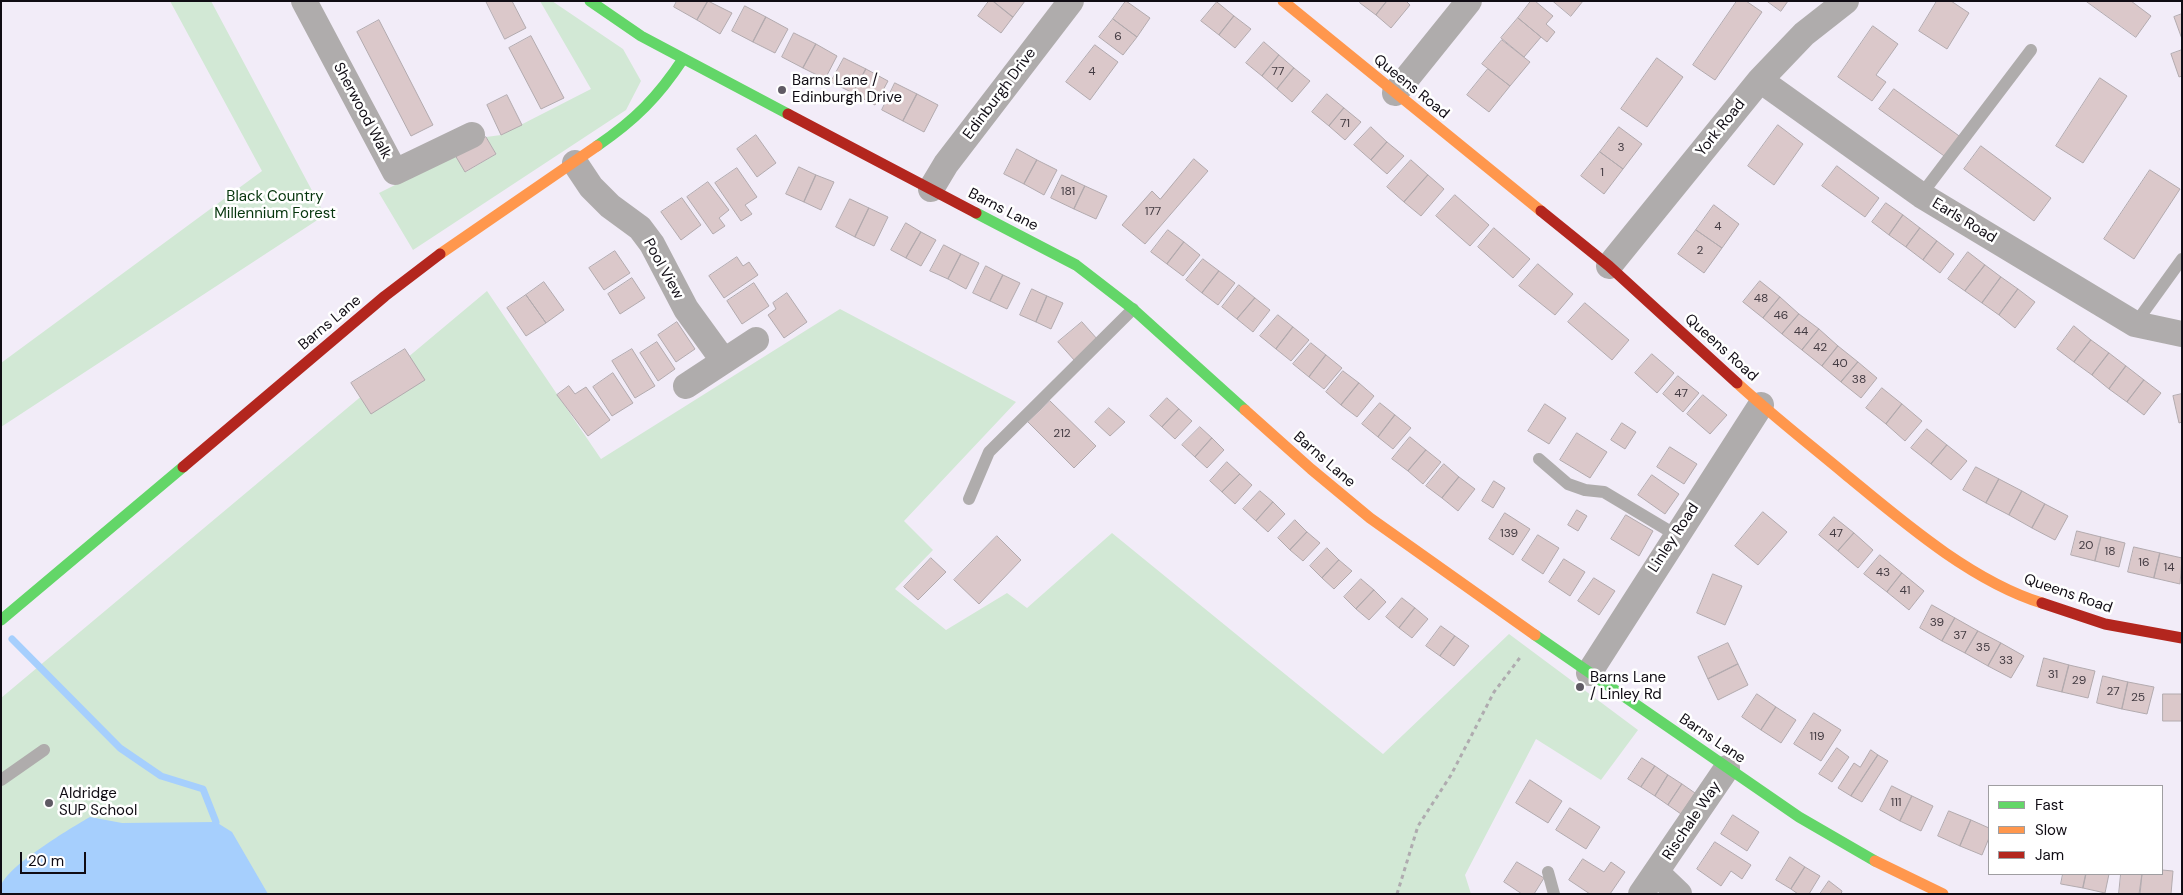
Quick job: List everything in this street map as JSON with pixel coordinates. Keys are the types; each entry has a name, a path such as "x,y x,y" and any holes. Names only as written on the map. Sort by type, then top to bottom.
{"street":[{"name":"Sherwood Walk","path":"304,1 395,172 472,135"},
{"name":"Barns Lane","path":"590,1 641,36 682,59 1076,265 1133,309 1304,463 1370,518 1535,636 1799,817 1880,864 1943,894"},
{"name":"Edinburgh Drive","path":"931,189 946,164 1071,1"},
{"name":"Queens Road","path":"1283,1 1609,266 1761,404 1880,503 1962,564 2024,598 2105,624 2182,638"},
{"path":"1395,93 1469,1"},
{"name":"York Road","path":"1609,266 1760,80 1804,34 1846,1"},
{"name":"Barns Lane","path":"1,620 385,296 434,258 575,163 641,112 664,88 682,59"},
{"name":"Earls Road","path":"1760,80 1921,195 2135,324 2182,334"},
{"name":"Pool View","path":"575,163 591,187 604,200 640,228 652,244 686,309 724,360"},
{"path":"686,386 756,340"},
{"name":"Linley Road","path":"1589,673 1761,404"},
{"name":"Rischale Way","path":"1641,894 1727,768"},
{"name":"Rischale Way","path":"1657,873 1679,894"}],"lane":[{"path":"1921,195 2031,50"},
{"path":"2135,324 2182,259"},
{"path":"969,499 989,452 1133,309"},
{"path":"1539,460 1568,484 1585,490 1604,492 1676,536"},
{"path":"1,780 44,750"},
{"path":"1548,872 1554,894"}],"path":[{"path":"1397,894 1418,826 1451,775 1494,692 1535,636"}],"green space":[{"name":"Black Country Millennium Forest","path":"170,1 211,1 325,215 1,427 1,363 262,171"},
{"path":"540,1 552,1 623,49 641,81 626,110 413,250 379,193 455,155 466,172 496,154 486,137 501,135 591,89"},
{"path":"487,291 601,459 840,309 1016,402 904,521 933,550 895,589 946,630 1007,593 1027,608 1112,533 1383,754 1509,634 1638,730 1601,780 1536,739 1465,875 1471,894 1,894 1,698"}],"water":[{"path":"90,817 122,823 216,822 232,832 268,894 1,894 1,886 15,868 41,848"}],"building":[{"path":"486,1 512,1 526,28 505,39"},
{"path":"677,1 708,1 697,20 674,7"},
{"path":"708,1 732,13 720,34 697,20"},
{"path":"989,1 993,1 1013,17 1001,33 978,16"},
{"path":"993,1 1025,1 1013,17"},
{"path":"1126,1 1150,18 1137,37 1113,19"},
{"path":"1361,1 1387,1 1376,15 1360,3"},
{"path":"1387,1 1406,1 1410,5 1391,28 1376,15"},
{"path":"1531,1 1535,1 1553,16 1546,24 1555,32 1547,42 1518,18"},
{"path":"1553,1 1583,1 1571,16"},
{"path":"1737,1 1746,1 1762,12 1715,80 1693,65"},
{"path":"1767,1 1788,1 1781,11"},
{"path":"1937,1 1951,1 1969,13 1947,49 1919,31"},
{"path":"2086,1 2131,1 2151,16 2136,37"},
{"path":"1217,2 1234,16 1219,35 1201,21"},
{"path":"745,6 766,17 753,42 732,31"},
{"path":"2182,14 2182,39 2174,17"},
{"path":"1234,16 1251,29 1235,48 1219,35"},
{"path":"766,17 788,29 775,53 753,42"},
{"path":"1518,18 1541,37 1524,57 1501,38"},
{"path":"1113,19 1137,37 1123,55 1099,37"},
{"path":"379,20 433,125 411,136 357,32"},
{"path":"1873,26 1898,44 1876,75 1886,82 1872,101 1838,77"},
{"path":"794,33 816,44 803,68 782,57"},
{"path":"531,36 564,98 541,109 509,48"},
{"path":"1502,40 1530,62 1510,86 1482,64"},
{"path":"1264,42 1279,55 1262,76 1246,63"},
{"path":"816,44 837,56 825,79 803,68"},
{"path":"1095,45 1118,62 1090,100 1066,82"},
{"path":"2182,50 2182,76 2179,77 2171,54"},
{"path":"1279,55 1294,68 1277,89 1262,76"},
{"path":"844,58 866,69 853,93 831,82"},
{"path":"1657,58 1683,77 1647,127 1621,109"},
{"path":"1294,68 1310,81 1292,102 1277,89"},
{"path":"866,69 888,81 875,105 853,93"},
{"path":"1488,69 1510,86 1489,112 1467,95"},
{"path":"2100,78 2127,96 2083,163 2056,146"},
{"path":"895,83 917,94 903,121 882,110"},
{"path":"1894,89 1962,138 1947,158 1879,109"},
{"path":"917,94 938,105 924,132 903,121"},
{"path":"1327,94 1344,108 1329,126 1312,112"},
{"path":"507,95 522,125 501,135 487,105"},
{"path":"1344,108 1361,122 1345,140 1329,126"},
{"path":"1778,125 1803,144 1774,185 1748,166"},
{"path":"1371,127 1387,142 1371,160 1354,145"},
{"path":"1619,127 1642,144 1623,169 1600,152"},
{"path":"756,135 776,163 757,177 737,149"},
{"path":"486,137 496,154 465,172 455,155"},
{"path":"1387,142 1404,156 1387,174 1371,160"},
{"path":"1981,146 2051,198 2034,221 1964,169"},
{"path":"1017,149 1037,160 1024,184 1004,174"},
{"path":"1600,152 1623,169 1604,194 1581,176"},
{"path":"1194,159 1208,171 1145,244 1122,225 1152,191 1160,199"},
{"path":"1037,160 1057,170 1044,195 1024,184"},
{"path":"1411,160 1428,175 1404,202 1387,187"},
{"path":"1837,166 1879,198 1865,217 1822,186"},
{"path":"799,167 816,175 804,202 786,194"},
{"path":"737,168 757,197 745,205 752,214 741,221 715,183"},
{"path":"2150,170 2180,189 2134,259 2104,239"},
{"path":"816,175 834,182 821,210 804,202"},
{"path":"1062,175 1085,186 1074,209 1051,198"},
{"path":"1428,175 1444,189 1421,216 1404,202"},
{"path":"708,182 729,210 719,218 725,226 713,234 687,197"},
{"path":"1085,186 1107,196 1096,219 1074,209"},
{"path":"1455,195 1489,225 1470,246 1436,216"},
{"path":"682,198 701,225 681,240 661,212"},
{"path":"850,199 869,208 855,237 836,227"},
{"path":"1886,203 1903,215 1889,235 1872,222"},
{"path":"1714,205 1739,224 1722,248 1696,230"},
{"path":"869,208 888,217 874,246 855,237"},
{"path":"1903,215 1920,228 1906,247 1889,235"},
{"path":"906,223 921,232 906,258 891,250"},
{"path":"1494,228 1530,259 1513,278 1478,247"},
{"path":"1920,228 1937,241 1923,260 1906,247"},
{"path":"1168,230 1184,242 1167,264 1151,252"},
{"path":"1696,230 1722,248 1704,273 1678,254"},
{"path":"921,232 936,240 921,266 906,258"},
{"path":"1937,241 1954,254 1940,273 1923,260"},
{"path":"1184,242 1200,255 1183,276 1167,264"},
{"path":"944,245 961,254 948,279 930,271"},
{"path":"615,251 630,273 604,290 589,268"},
{"path":"1968,252 1985,265 1965,291 1948,279"},
{"path":"961,254 979,263 966,289 948,279"},
{"path":"737,257 743,266 749,262 758,275 724,298 709,276"},
{"path":"1203,259 1219,271 1202,293 1186,280"},
{"path":"1538,264 1573,294 1555,315 1519,286"},
{"path":"1985,265 2001,277 1982,303 1965,291"},
{"path":"986,266 1003,275 990,301 973,293"},
{"path":"1219,271 1235,283 1218,305 1202,293"},
{"path":"1003,275 1020,283 1007,309 990,301"},
{"path":"2001,277 2018,289 1999,315 1982,303"},
{"path":"632,278 645,298 620,314 608,294"},
{"path":"1760,281 1780,297 1763,318 1743,302"},
{"path":"544,282 564,310 546,323 526,295"},
{"path":"754,283 769,306 742,324 727,301"},
{"path":"1239,285 1255,298 1237,319 1222,307"},
{"path":"1032,289 1047,296 1036,322 1020,315"},
{"path":"2018,289 2035,302 2015,328 1999,315"},
{"path":"787,293 807,322 784,338 768,315 776,309 773,303"},
{"path":"526,295 546,323 526,336 507,308"},
{"path":"1047,296 1063,303 1051,329 1036,322"},
{"path":"1780,297 1799,314 1782,334 1763,318"},
{"path":"1255,298 1270,310 1253,332 1237,319"},
{"path":"1585,303 1629,340 1612,360 1568,322"},
{"path":"1799,314 1819,329 1802,350 1782,334"},
{"path":"1278,315 1293,327 1276,349 1260,336"},
{"path":"677,322 695,349 676,362 658,335"},
{"path":"1082,322 1098,340 1075,361 1058,342"},
{"path":"2074,326 2091,340 2074,362 2057,349"},
{"path":"1293,327 1309,340 1291,361 1276,349"},
{"path":"1819,329 1838,346 1822,366 1802,350"},
{"path":"2091,340 2109,353 2092,375 2074,362"},
{"path":"657,342 675,369 658,381 640,353"},
{"path":"1311,343 1326,355 1309,377 1293,364"},
{"path":"1838,346 1858,362 1841,382 1822,366"},
{"path":"405,349 425,380 371,414 351,383"},
{"path":"632,349 655,386 635,398 612,361"},
{"path":"2109,353 2126,366 2109,389 2092,375"},
{"path":"1652,354 1674,373 1657,393 1635,373"},
{"path":"1326,355 1342,368 1324,389 1309,377"},
{"path":"1858,362 1877,378 1861,398 1841,382"},
{"path":"2126,366 2144,380 2127,402 2109,389"},
{"path":"1343,371 1359,383 1341,405 1326,392"},
{"path":"613,373 633,403 612,416 593,387"},
{"path":"1678,376 1699,393 1683,412 1663,394"},
{"path":"2144,380 2161,393 2144,415 2127,402"},
{"path":"1359,383 1374,396 1357,417 1341,405"},
{"path":"569,386 575,394 586,387 610,420 588,436 557,395"},
{"path":"1882,388 1902,404 1886,424 1866,408"},
{"path":"2182,394 2182,422 2179,423 2173,396"},
{"path":"1703,395 1727,415 1710,434 1687,414"},
{"path":"1167,398 1179,409 1162,427 1150,416"},
{"path":"1050,401 1096,446 1074,468 1028,422"},
{"path":"1380,403 1395,415 1378,437 1362,424"},
{"path":"1545,404 1566,418 1549,444 1528,431"},
{"path":"1902,404 1922,421 1905,441 1886,424"},
{"path":"1109,408 1125,422 1110,436 1095,422"},
{"path":"1179,409 1192,421 1175,439 1162,427"},
{"path":"1395,415 1411,428 1393,449 1378,437"},
{"path":"1622,423 1636,432 1625,449 1611,440"},
{"path":"1200,427 1212,438 1195,457 1182,445"},
{"path":"1927,429 1947,445 1931,464 1911,448"},
{"path":"1577,433 1607,452 1590,478 1560,460"},
{"path":"1410,437 1426,450 1408,471 1392,459"},
{"path":"1212,438 1224,450 1207,468 1195,457"},
{"path":"1947,445 1967,461 1951,480 1931,464"},
{"path":"1670,447 1697,464 1684,484 1657,467"},
{"path":"1426,450 1441,462 1423,484 1408,471"},
{"path":"1227,462 1240,474 1222,492 1210,481"},
{"path":"1444,464 1459,477 1442,498 1426,486"},
{"path":"1976,467 1999,479 1986,503 1963,490"},
{"path":"1240,474 1252,485 1235,504 1222,492"},
{"path":"1652,475 1679,494 1665,514 1638,495"},
{"path":"1459,477 1475,489 1458,511 1442,498"},
{"path":"1999,479 2022,491 2009,515 1986,503"},
{"path":"1494,481 1505,488 1493,508 1482,501"},
{"path":"1260,491 1273,502 1256,521 1243,509"},
{"path":"2022,491 2045,504 2032,528 2009,515"},
{"path":"1273,502 1285,514 1268,532 1256,521"},
{"path":"2045,504 2068,516 2055,540 2032,528"},
{"path":"1577,510 1587,516 1578,531 1568,525"},
{"path":"1763,512 1787,532 1758,565 1735,546"},
{"path":"1505,513 1530,529 1513,555 1489,539"},
{"path":"1626,515 1653,531 1639,556 1611,539"},
{"path":"1834,517 1854,533 1838,551 1819,535"},
{"path":"1295,520 1307,532 1290,550 1278,538"},
{"path":"2077,531 2101,537 2095,561 2071,555"},
{"path":"1307,532 1320,543 1303,561 1290,550"},
{"path":"1854,533 1873,550 1858,568 1838,551"},
{"path":"1538,535 1559,548 1543,574 1522,560"},
{"path":"997,536 1021,560 979,604 954,580"},
{"path":"2101,537 2125,543 2119,567 2095,561"},
{"path":"2134,547 2160,553 2154,578 2128,572"},
{"path":"1327,548 1339,560 1322,578 1310,566"},
{"path":"2160,553 2182,558 2180,584 2154,578"},
{"path":"1880,555 1902,573 1887,592 1864,574"},
{"path":"931,558 946,572 918,600 904,587"},
{"path":"1564,559 1585,572 1570,596 1549,582"},
{"path":"1339,560 1352,571 1334,589 1322,578"},
{"path":"1902,573 1924,591 1909,610 1887,592"},
{"path":"1713,574 1742,586 1725,625 1697,613"},
{"path":"1594,578 1615,591 1599,615 1578,601"},
{"path":"1361,579 1374,590 1356,609 1344,597"},
{"path":"1374,590 1386,602 1369,620 1356,609"},
{"path":"1402,598 1415,608 1399,628 1386,617"},
{"path":"1932,605 1955,618 1942,641 1920,628"},
{"path":"1415,608 1428,619 1412,638 1399,628"},
{"path":"1955,618 1978,631 1965,653 1942,641"},
{"path":"1441,626 1455,636 1440,656 1426,646"},
{"path":"1978,631 2001,643 1988,666 1965,653"},
{"path":"1455,636 1469,646 1454,666 1440,656"},
{"path":"1728,643 1738,664 1708,679 1698,657"},
{"path":"2001,643 2024,656 2011,678 1988,666"},
{"path":"2044,658 2069,665 2062,692 2037,686"},
{"path":"1738,664 1748,685 1718,700 1708,679"},
{"path":"2069,665 2095,671 2088,698 2062,692"},
{"path":"2103,676 2128,682 2122,709 2097,703"},
{"path":"2128,682 2154,687 2147,714 2122,709"},
{"path":"1757,694 1776,707 1761,730 1742,717"},
{"path":"2163,694 2182,694 2182,721 2163,721"},
{"path":"1776,707 1796,720 1781,743 1761,730"},
{"path":"1814,713 1841,730 1821,761 1794,744"},
{"path":"1837,748 1849,757 1832,782 1819,774"},
{"path":"1871,750 1878,755 1851,796 1838,788 1854,763 1860,767"},
{"path":"1878,755 1888,761 1862,802 1851,796"},
{"path":"1642,758 1655,766 1641,787 1628,779"},
{"path":"1655,766 1668,775 1655,796 1641,787"},
{"path":"1668,775 1682,784 1668,805 1655,796"},
{"path":"1530,780 1562,801 1548,823 1516,803"},
{"path":"1682,784 1695,793 1681,814 1668,805"},
{"path":"1892,786 1912,796 1900,821 1880,810"},
{"path":"1912,796 1933,806 1921,831 1900,821"},
{"path":"1570,808 1600,827 1586,849 1556,830"},
{"path":"1949,811 1971,820 1960,846 1938,836"},
{"path":"1733,815 1759,832 1747,851 1721,834"},
{"path":"1971,820 1988,828 1988,840 1982,855 1960,846"},
{"path":"1715,842 1751,865 1742,879 1731,871 1721,886 1697,869"},
{"path":"1790,857 1805,867 1791,889 1776,880"},
{"path":"1583,859 1604,872 1611,862 1625,872 1610,894 1590,894 1569,880"},
{"path":"1517,862 1544,878 1534,894 1522,894 1504,882"},
{"path":"1805,867 1820,876 1809,894 1798,894 1791,889"},
{"path":"2163,870 2173,871 2171,894 2140,894 2142,875 2163,875"},
{"path":"2063,875 2086,875 2083,888 2061,884"},
{"path":"2086,875 2109,875 2105,893 2083,888"},
{"path":"2121,875 2142,875 2139,894 2119,894"},
{"path":"1829,881 1842,891 1841,894 1820,894"}],"waterway":[{"path":"12,639 120,748 161,776 203,789 216,822"}],"traffic: fast":[{"path":"590,1 641,36 788,114"},
{"path":"597,146 623,127 645,107 683,59"},
{"path":"976,213 1076,265 1133,309 1245,410"},
{"path":"1,620 183,467"},
{"path":"1535,635 1799,817 1875,861"}],"traffic: slow":[{"path":"1283,1 1541,211"},
{"path":"440,254 597,146"},
{"path":"1737,383 1867,492 1938,548 1989,580 2015,593 2042,603"},
{"path":"1245,410 1370,518 1535,635"},
{"path":"1875,861 1943,894"}],"traffic: jam":[{"path":"788,114 976,213"},
{"path":"1541,211 1609,266 1737,383"},
{"path":"183,467 385,296 440,254"},
{"path":"2042,603 2105,624 2182,638"}],"place":[{"name":"Barns Lane / Edinburgh Drive","path":"782,90"},
{"name":"Barns Lane / Linley Rd","path":"1580,687"},
{"name":"Aldridge SUP School","path":"49,803"}]}
